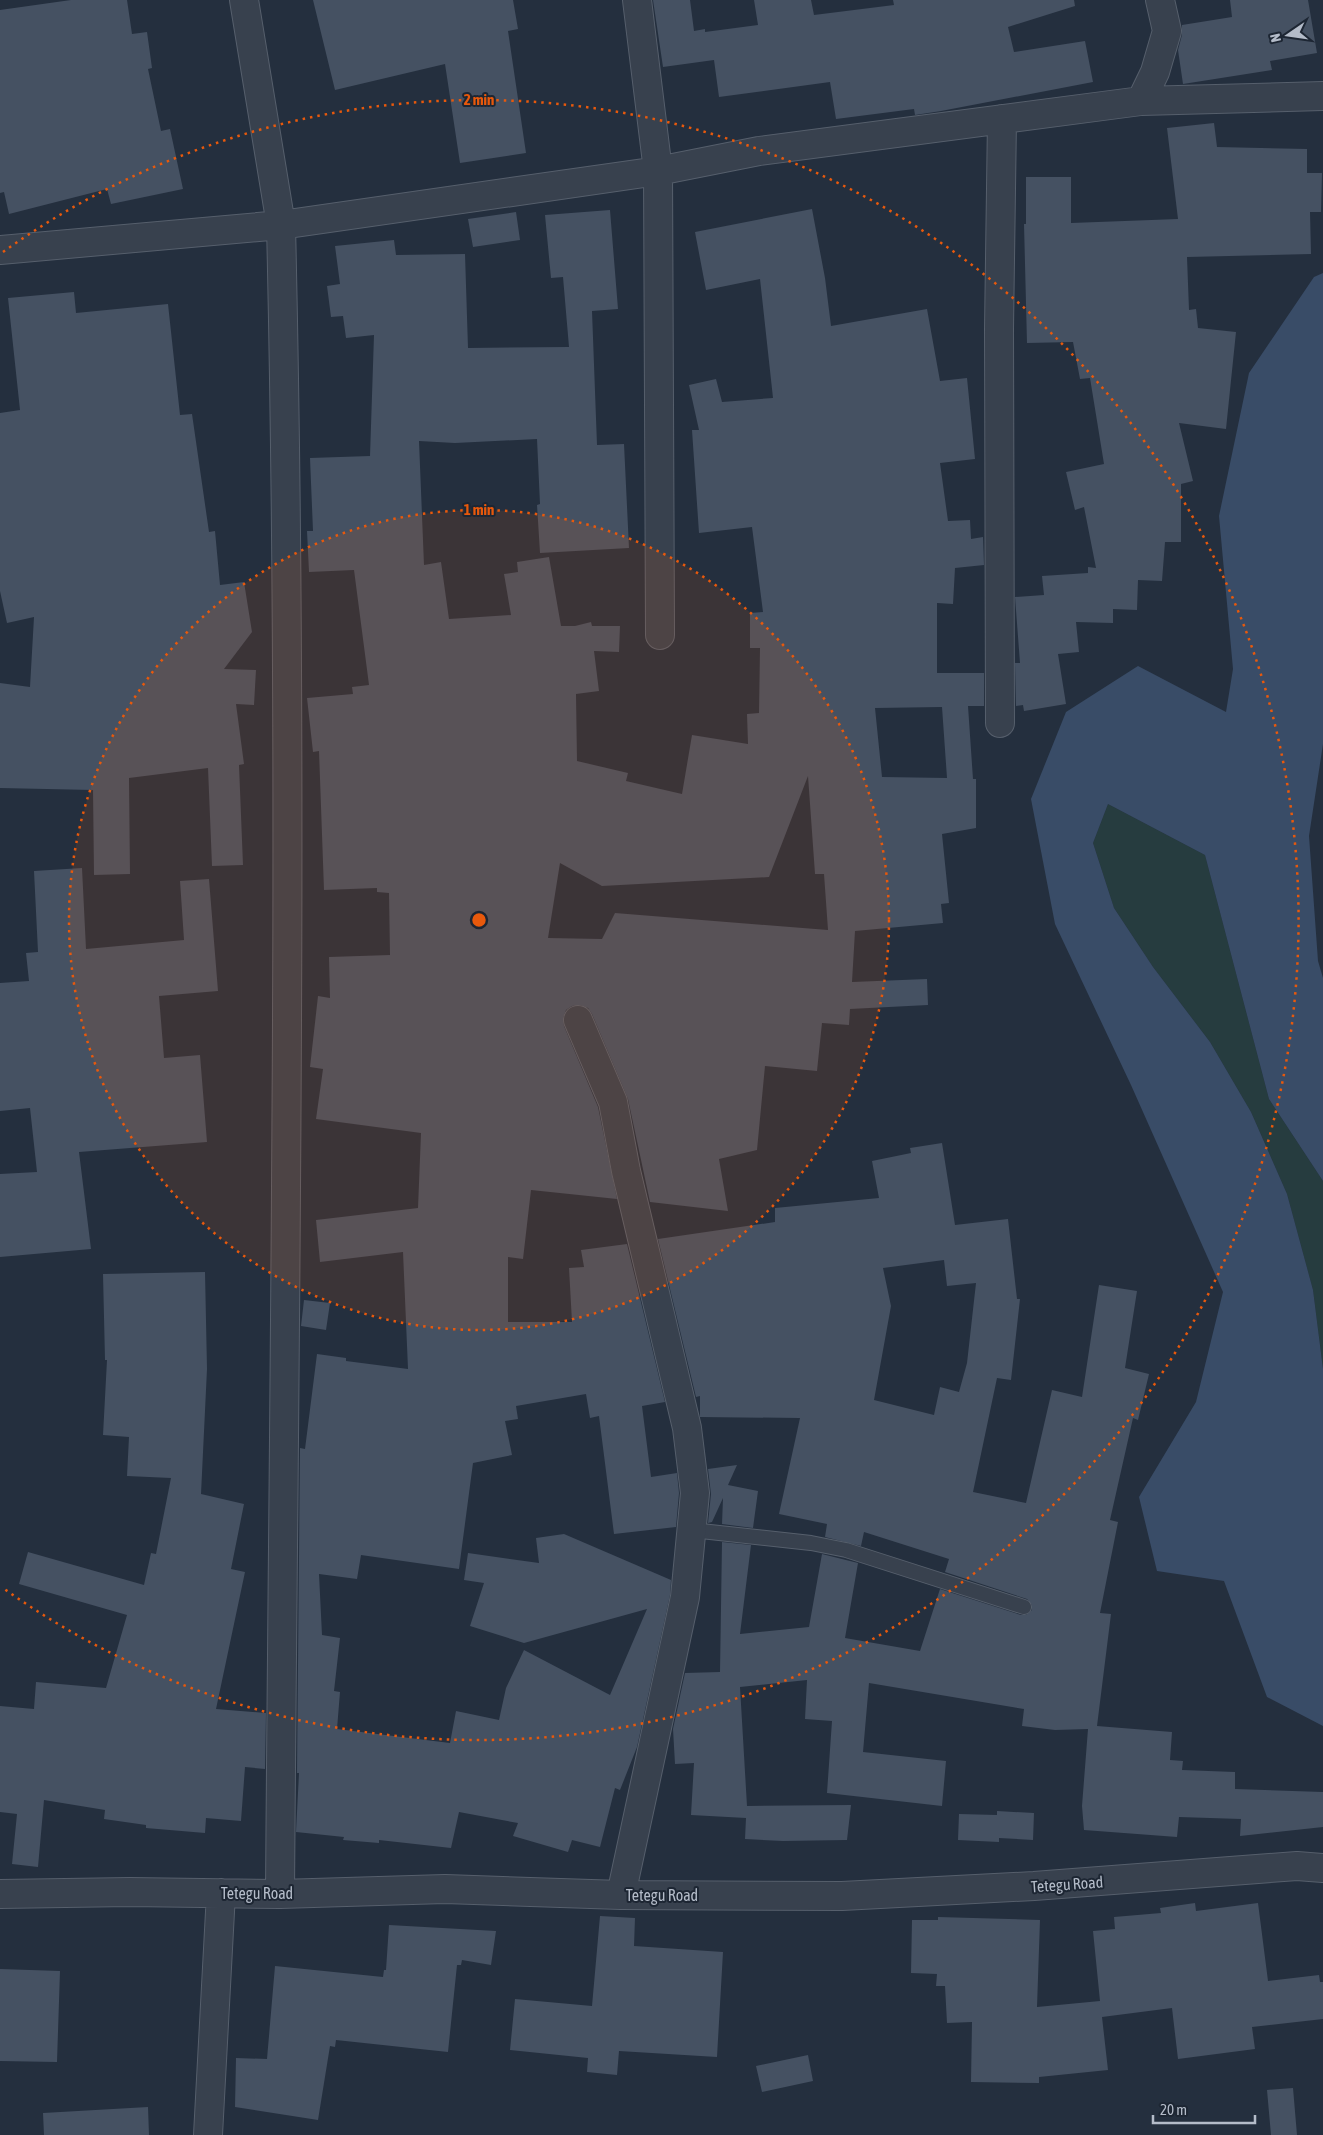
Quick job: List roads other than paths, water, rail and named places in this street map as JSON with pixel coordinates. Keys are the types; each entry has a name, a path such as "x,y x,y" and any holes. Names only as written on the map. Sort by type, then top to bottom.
{"street":[{"path":"244,0 281,225 287,468 288,995 280,1894"},
{"path":"637,0 658,171 660,635"},
{"path":"1141,101 1155,72 1167,30 1160,0"},
{"path":"0,250 281,225 658,171 759,152 1141,101 1323,96"},
{"path":"1000,723 999,329 1002,119"},
{"path":"578,1020 613,1102 626,1171 688,1428 695,1494 685,1597 621,1895"},
{"name":"Tetegu Road","path":"0,1894 280,1894 445,1889 621,1895 842,1896 1034,1886 1296,1866 1323,1868"},
{"path":"208,2135 221,1893"}],"lane":[{"path":"692,1530 811,1543 846,1550 1024,1607"}],"water":[{"path":"1323,273 1323,744 1309,836 1318,961 1323,978 1323,1181 1269,1099 1205,855 1108,804 1093,843 1114,908 1153,967 1210,1042 1251,1112 1287,1194 1313,1290 1323,1369 1323,1726 1267,1697 1224,1581 1157,1571 1139,1497 1196,1402 1223,1292 1131,1085 1055,924 1031,799 1066,712 1138,666 1226,712 1233,669 1219,516 1249,373 1314,277"}]}
